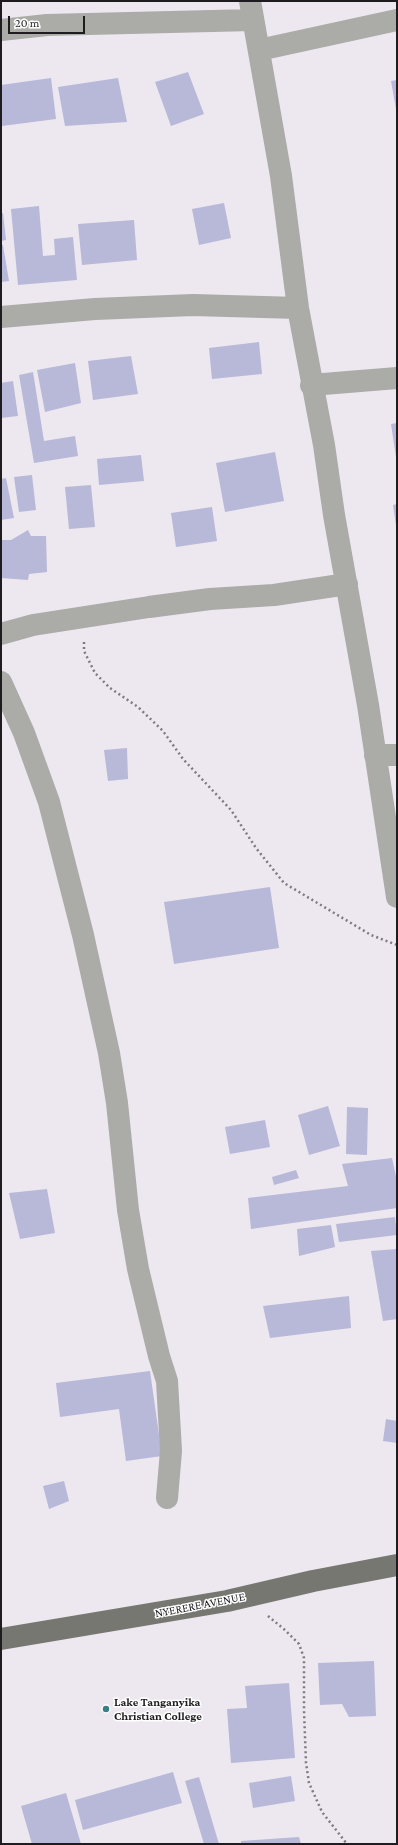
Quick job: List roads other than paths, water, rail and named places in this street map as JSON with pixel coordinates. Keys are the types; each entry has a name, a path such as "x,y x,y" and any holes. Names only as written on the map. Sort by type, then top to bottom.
{"main road":[{"name":"NYERERE AVENUE","path":"1,1639 100,1623 242,1597 313,1581 397,1565"}],"street":[{"path":"1,30 252,11 281,176 298,308 324,445 368,705 397,897"},
{"path":"259,50 397,20"},
{"path":"1,317 193,305 298,308"},
{"path":"312,385 397,378"},
{"path":"1,634 33,625 149,607 210,599 274,595 347,584"},
{"path":"1,682 24,733 49,802 83,935 109,1053 128,1210 138,1269 159,1356 167,1381 171,1451 167,1498"},
{"path":"375,755 397,755"}],"place":[{"name":"Lake Tanganyika Christian College","path":"106,1709"}]}
